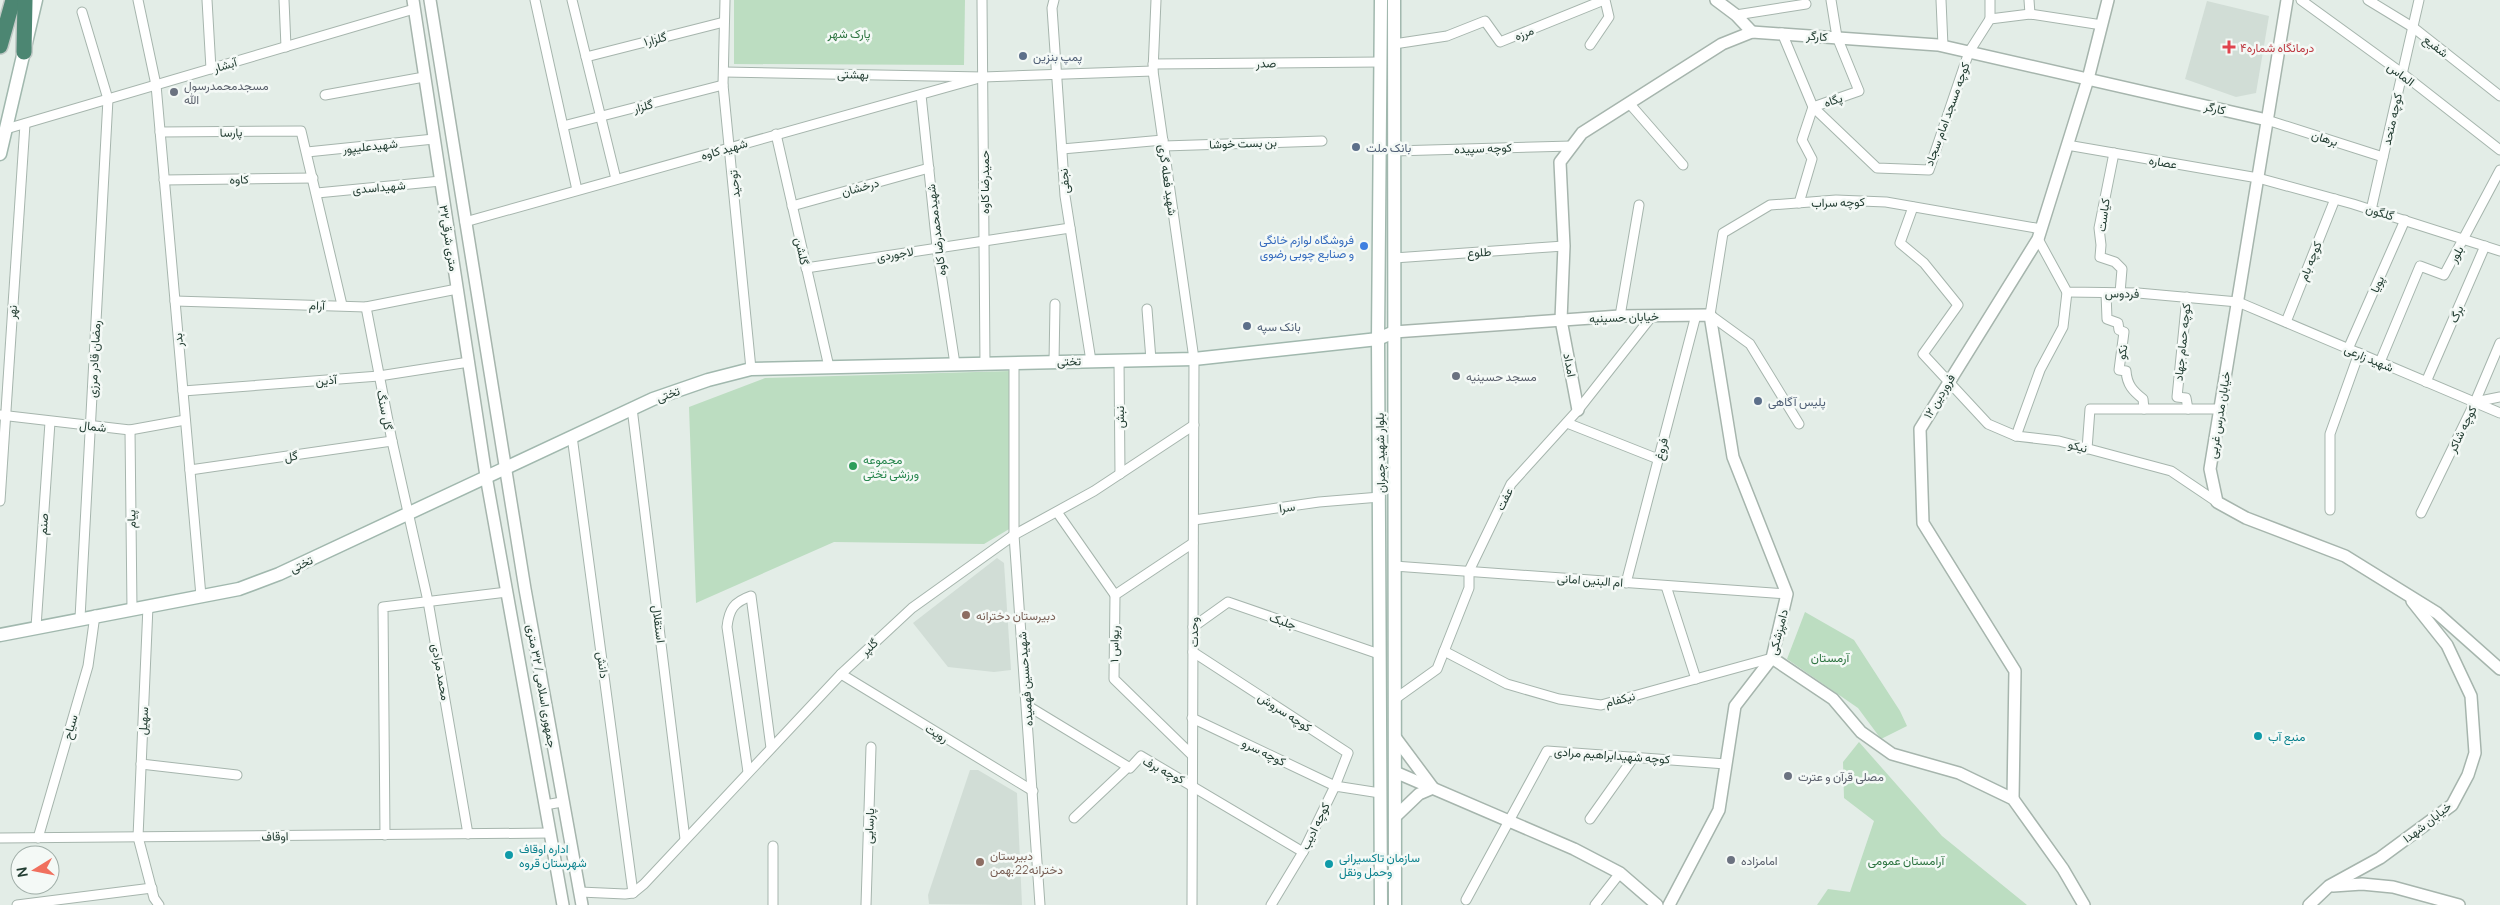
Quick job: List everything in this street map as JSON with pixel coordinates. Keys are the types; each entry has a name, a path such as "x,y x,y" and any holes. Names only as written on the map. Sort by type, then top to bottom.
{"highway":[{"path":"0,46 13,0"},
{"path":"24,52 25,0"}],"main road":[{"path":"0,154 36,0"},
{"name":"بلوار شهید چمران","path":"1381,0 1378,339 1381,905"},
{"name":"بلوار شهید چمران","path":"1394,0 1395,905"},
{"name":"تختی","path":"0,635 80,618 239,589 279,574 409,511 632,408 699,383 752,369 1194,359 1378,339 1394,332"},
{"path":"1379,565 1394,566"}],"street":[{"name":"بدر","path":"138,0 156,85 201,596"},
{"path":"207,0 211,69"},
{"path":"284,0 286,47"},
{"path":"413,5 424,0"},
{"name":"متری شرقی۳۲","path":"430,0 505,467"},
{"path":"535,0 577,190"},
{"path":"572,0 616,179"},
{"name":"توحید","path":"725,0 723,85 752,369"},
{"name":"حمیدرضا کاوه","path":"982,0 985,364"},
{"name":"نجفی","path":"1054,0 1056,73 1070,228 1091,361"},
{"name":"شهید فعله گری","path":"1156,0 1153,67 1194,359"},
{"path":"1590,45 1609,17 1605,0"},
{"name":"مرزه","path":"1394,44 1447,36 1485,20 1500,42 1605,0"},
{"path":"1716,0 1736,15 1752,32"},
{"name":"پگاه","path":"1799,203 1812,159 1802,140 1813,107 1859,91 1837,37 1831,0"},
{"path":"1941,0 1943,46"},
{"path":"1990,0 1990,19 2030,14 2102,25"},
{"path":"2029,0 2030,14"},
{"name":"۱۲ فروردین","path":"2012,799 2015,671 1923,523 1920,430 2039,234 2088,79 2108,0"},
{"name":"خیابان مدرس غربی","path":"2217,502 2210,469 2287,0"},
{"name":"الماس","path":"2301,0 2403,74 2500,150"},
{"name":"شفیع","path":"2368,0 2414,28 2500,96"},
{"name":"کوچه متحد","path":"2371,210 2419,0"},
{"path":"1736,15 1806,4"},
{"name":"آبشار","path":"6,129 286,47 413,5"},
{"name":"متری شرقی۳۲","path":"413,5 486,476"},
{"name":"رمضان قادر مرزی","path":"80,618 108,99 82,12"},
{"name":"کوچه مسجد امام سجاد","path":"1782,33 1813,107 1877,168 1929,170 1969,52 1990,19"},
{"name":"گلزار۱","path":"586,57 724,22"},
{"name":"کارگر","path":"1561,320 1564,246 1560,162 1582,133 1722,44 1752,32 1943,46 2267,120"},
{"name":"صدر","path":"983,77 1153,67 1380,62"},
{"name":"بهشتی","path":"724,72 983,77"},
{"path":"325,95 424,77"},
{"name":"شهید کاوه","path":"465,222 983,77"},
{"name":"گلزار","path":"563,126 723,85"},
{"name":"شهیدمحمدرضا کاوه","path":"921,95 937,247 955,364"},
{"path":"1629,102 1683,165"},
{"name":"برهان","path":"2267,120 2383,157"},
{"name":"نهر","path":"0,501 3,416 25,124"},
{"name":"پارسا","path":"160,132 301,131 307,152"},
{"name":"گلشن","path":"776,134 829,367"},
{"name":"شهیدعلیپور","path":"307,152 434,139"},
{"name":"بن بست خوشا","path":"1062,149 1163,143 1322,141"},
{"name":"عصاره","path":"2067,145 2258,178"},
{"name":"کوچه سپیده","path":"1394,151 1572,146"},
{"path":"307,152 342,305"},
{"name":"کیاست","path":"2114,153 2099,228 2100,257 2115,262 2122,269 2120,293"},
{"name":"درخشان","path":"792,206 929,168"},
{"name":"بلور","path":"2380,362 2420,266 2444,275 2500,170"},
{"name":"کاوه","path":"164,180 314,178"},
{"name":"گلگون","path":"2258,178 2405,220 2500,251"},
{"name":"شهیداسدی","path":"317,193 440,181"},
{"name":"کوچه بام","path":"2286,322 2335,199"},
{"name":"کوچه سراب","path":"1710,315 1723,233 1770,205 1836,200 1886,202 2039,234"},
{"path":"1620,316 1639,205"},
{"name":"نیکو","path":"1914,207 1900,244 1924,262 1958,305 1923,354 1988,424 2016,436 2059,441 2171,471 2217,502"},
{"name":"پویا","path":"2348,349 2405,220"},
{"name":"لاجوردی","path":"806,268 1070,228"},
{"path":"2016,436 2040,370 2063,327 2067,292 2039,234"},
{"name":"طلوع","path":"1394,258 1564,246"},
{"name":"برگ","path":"2426,382 2485,246"},
{"name":"آرام","path":"175,301 366,307 457,289"},
{"name":"فردوس","path":"2067,292 2120,293 2238,302"},
{"name":"نکو","path":"2106,293 2107,320 2118,323 2120,330 2124,332 2119,370 2126,372 2127,381 2132,390 2143,399 2144,410"},
{"name":"کوچه حمام جهاد","path":"2187,297 2177,397 2186,398 2188,409"},
{"name":"شهید زارعی","path":"2238,302 2500,413"},
{"path":"1054,362 1055,304"},
{"name":"گل سنگ","path":"366,307 392,441 409,511"},
{"path":"1147,309 1151,360"},
{"name":"فروغ","path":"1626,582 1696,315"},
{"path":"1710,315 1750,344 1799,424"},
{"name":"خیابان حسینیه","path":"1394,332 1620,316 1710,315"},
{"name":"دامپزشکی","path":"1669,905 1719,810 1735,706 1772,658 1787,594 1733,457 1710,315"},
{"name":"عفت","path":"1395,699 1437,670 1470,588 1469,571 1511,484 1578,410 1652,316"},
{"name":"امداد","path":"1561,320 1578,410"},
{"name":"کوچه شاکر","path":"2421,513 2475,402 2500,343"},
{"path":"2330,510 2330,434 2359,353"},
{"name":"وحدت","path":"1192,905 1194,359"},
{"name":"نبش","path":"1119,360 1120,474"},
{"name":"آذین","path":"183,391 379,376 468,362"},
{"name":"شهیدحسین فهمیده","path":"1014,363 1014,535 1028,706 1040,905"},
{"path":"2475,402 2500,397"},
{"name":"استقلال","path":"632,408 685,840"},
{"path":"2087,449 2090,409 2220,409"},
{"name":"شمال","path":"3,416 130,430 185,420"},
{"name":"صنم","path":"36,627 50,422"},
{"path":"1566,423 1658,460"},
{"name":"گلپر","path":"633,893 644,884 841,674 912,608 1014,535 1057,512 1120,474 1194,425"},
{"name":"پیام","path":"130,430 132,609"},
{"name":"دانش","path":"572,436 633,893"},
{"name":"گل","path":"190,470 392,441"},
{"name":"جمهوری اسلامی / ۳۲ متری","path":"505,467 562,802 582,905"},
{"name":"جمهوری اسلامی / ۳۲ متری","path":"486,476 563,905"},
{"name":"سرا","path":"1194,520 1319,502 1380,497"},
{"path":"2217,502 2246,518 2345,556 2437,613 2500,669"},
{"name":"محمد مرادی","path":"409,511 428,600 468,834"},
{"path":"1057,512 1115,594 1193,543"},
{"name":"ام البنین امانی","path":"1394,566 1787,594"},
{"path":"1666,586 1696,679"},
{"path":"385,835 384,607 428,600 507,592"},
{"name":"ریواس ۱","path":"1115,594 1114,679 1192,755"},
{"name":"خیابان شهدا","path":"2308,905 2329,886 2380,858 2452,805 2468,775 2475,753 2471,696 2447,645 2407,594"},
{"path":"748,772 727,627 729,611 739,600 751,596 772,748"},
{"name":"جلبک","path":"1193,627 1228,602 1379,654"},
{"name":"سهیل","path":"148,606 138,837 152,888 159,905"},
{"name":"سیاح","path":"38,838 88,666 96,616"},
{"name":"نیکفام","path":"1444,651 1507,684 1559,699 1602,705 1772,658"},
{"name":"کوچه سروش","path":"1193,652 1348,753 1335,786"},
{"path":"1772,658 1833,699 1861,732 1892,754 1959,773 2012,799 2063,869 2084,905"},
{"name":"رویت","path":"841,674 1033,791"},
{"name":"کوچه برف","path":"1028,706 1130,768 1141,756 1303,852"},
{"name":"کوچه سرو","path":"1192,718 1335,786"},
{"path":"1395,737 1433,788"},
{"name":"پارسایی","path":"866,905 871,747"},
{"name":"کوچه شهیدابراهیم مرادی","path":"1509,821 1547,751 1726,764"},
{"path":"1590,819 1634,757"},
{"path":"141,764 237,776"},
{"path":"1074,818 1128,767"},
{"path":"1395,772 1574,848 1620,873 1657,905"},
{"path":"1335,786 1380,793"},
{"name":"کوچه ادیب","path":"1271,905 1303,852 1335,786"},
{"path":"1395,817 1419,794 1433,788"},
{"path":"545,805 562,802"},
{"path":"1466,900 1509,821"},
{"name":"اوقاف","path":"0,838 550,834"},
{"path":"773,846 773,905"},
{"path":"1594,905 1620,873"},
{"path":"2329,886 2362,884 2393,887 2459,905"},
{"path":"17,905 152,888"},
{"path":"580,892 633,893"}],"shaded area":[{"name":"درمانگاه شماره۴","path":"2207,1 2269,16 2256,93 2236,97 2185,79"},
{"name":"دبیرستان دخترانه","path":"997,558 1004,563 1011,670 994,672 948,667 913,623"},
{"name":"دبیرستان دخترانه22بهمن","path":"970,770 978,770 1017,793 1022,905 929,904 928,895"}],"green space":[{"name":"پارک شهر","path":"734,0 965,0 964,65 734,64"},
{"name":"مجموعه ورزشی تختی","path":"1011,371 1016,525 984,544 834,542 696,603 689,407 765,378"},
{"name":"آرمستان","path":"1805,612 1854,640 1900,711 1907,726 1881,739 1858,708 1787,659"},
{"name":"آرامستان عمومی","path":"1859,742 1942,836 2027,905 1817,905 1828,889 1850,892 1874,821 1844,798 1843,762"}],"place":[{"name":"درمانگاه شماره۴","path":"2229,47"},
{"name":"پمپ بنزین","path":"1023,56"},
{"name":"مسجدمحمدرسول الله","path":"174,92"},
{"name":"بانک ملت","path":"1356,147"},
{"name":"فروشگاه لوازم خانگی و صنایع چوبی رضوی","path":"1364,246"},
{"name":"بانک سپه","path":"1247,326"},
{"name":"مسجد حسینیه","path":"1456,376"},
{"name":"پلیس آگاهی","path":"1758,401"},
{"name":"مجموعه ورزشی تختی","path":"853,466"},
{"name":"دبیرستان دخترانه","path":"966,615"},
{"name":"منبع آب","path":"2258,736"},
{"name":"مصلی قرآن و عترت","path":"1788,776"},
{"name":"اداره اوقاف شهرستان قروه","path":"509,855"},
{"name":"امامزاده","path":"1731,860"},
{"name":"دبیرستان دخترانه22بهمن","path":"980,862"},
{"name":"سازمان تاکسیرانی وحمل ونقل","path":"1329,864"}]}
